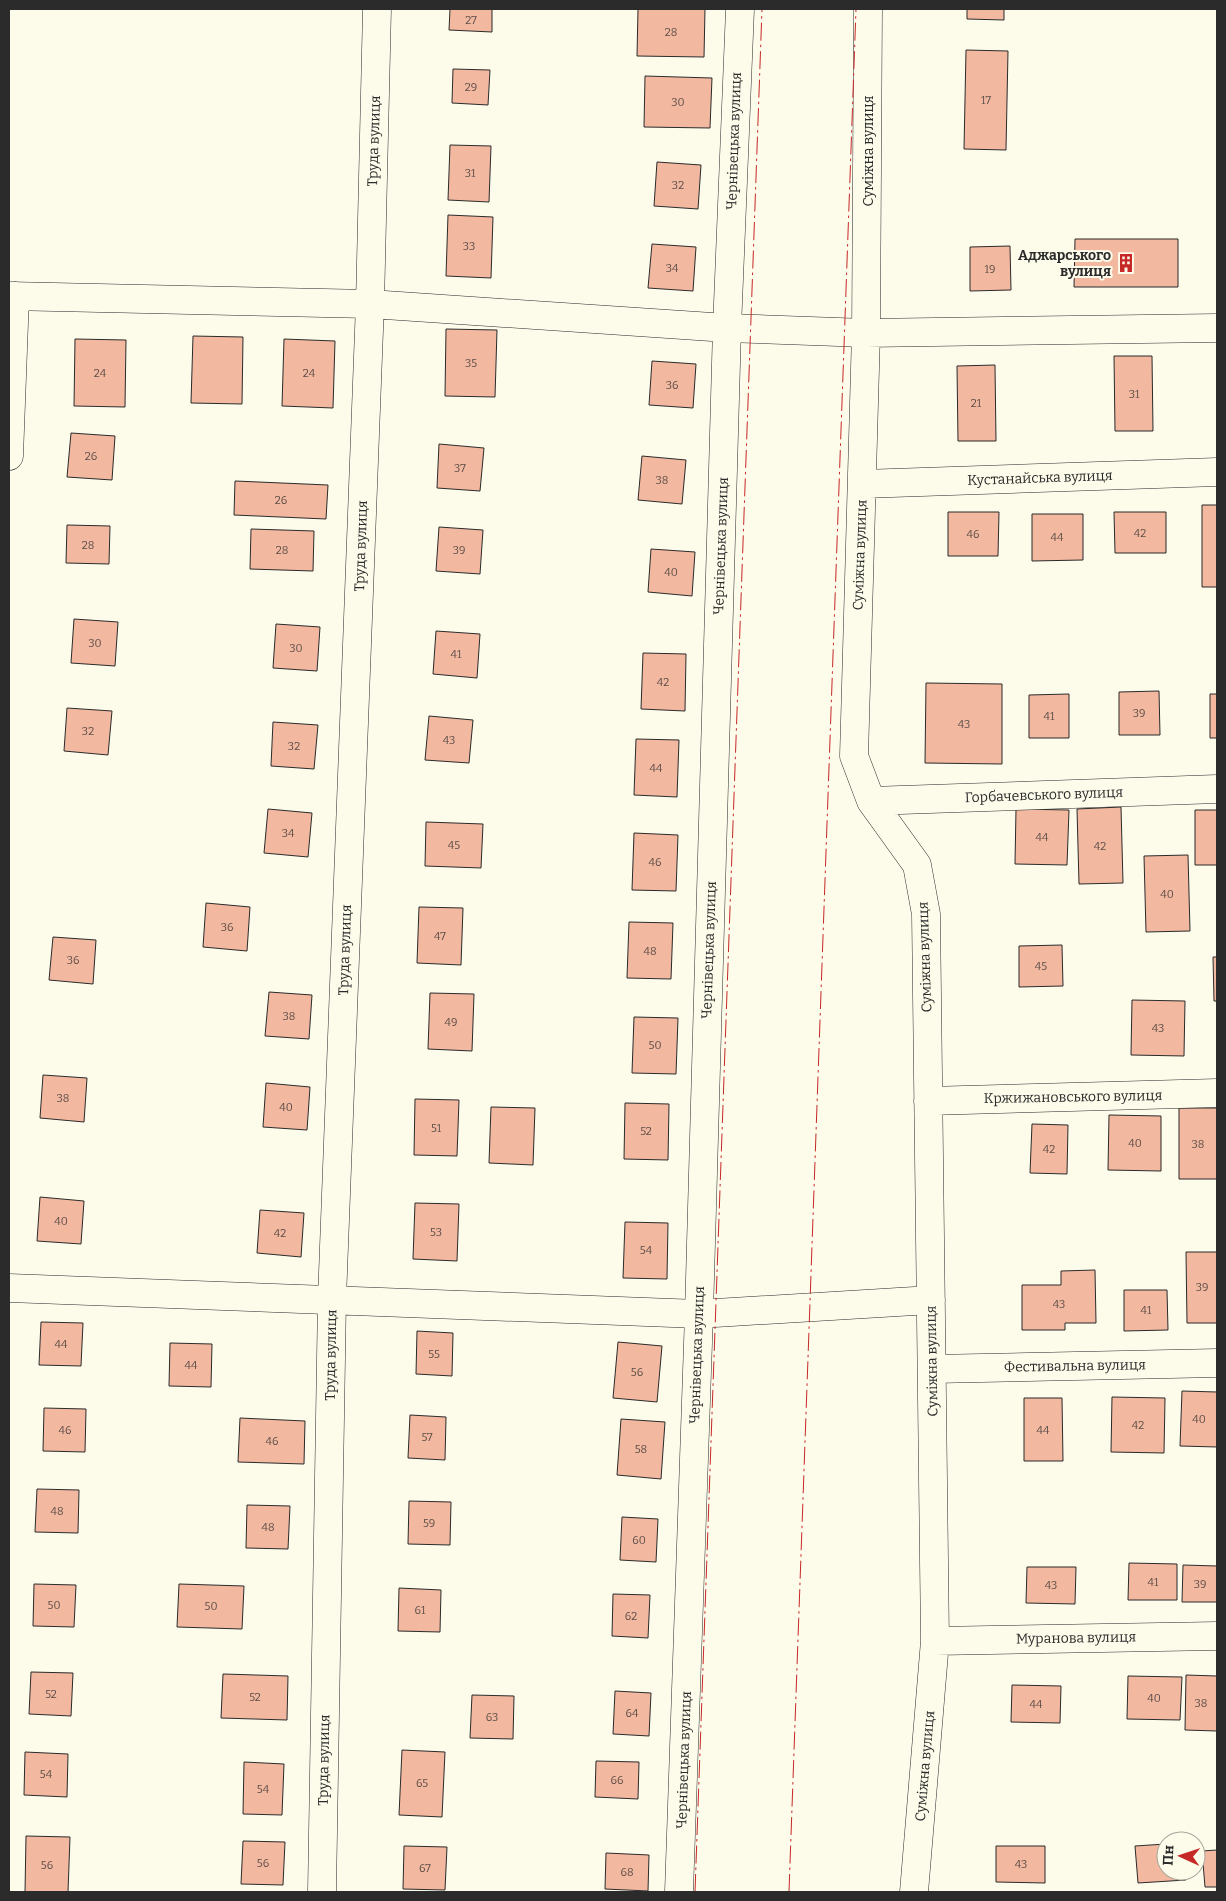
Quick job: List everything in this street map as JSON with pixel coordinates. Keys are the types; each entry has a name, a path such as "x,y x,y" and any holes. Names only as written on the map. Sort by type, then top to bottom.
{"street":[{"name":"Труда вулиця","path":"322,1892 332,1299 370,304 378,9"},
{"name":"Чернівецька вулиця","path":"679,1892 699,1314 727,328 740,9"},
{"name":"Суміжна вулиця","path":"868,9 866,333 854,756 871,802 918,865 926,914 935,1640 914,1892"},
{"path":"9,456 12,296 370,304 727,328 866,333 1217,328"},
{"name":"Кустанайська вулиця","path":"862,484 1217,472"},
{"name":"Горбачевського вулиця","path":"871,802 1217,789"},
{"name":"Кржижановського вулиця","path":"928,1101 1217,1093"},
{"path":"9,1288 699,1314 931,1300"},
{"name":"Фестивальна вулиця","path":"932,1370 1217,1363"},
{"name":"Муранова вулиця","path":"935,1640 1217,1636"}],"building":[{"path":"450,9 492,9 492,32 449,30"},
{"path":"638,9 705,9 704,57 637,56"},
{"path":"967,9 1004,9 1004,20 967,19"},
{"path":"966,50 1008,51 1006,150 964,149"},
{"path":"453,69 490,70 488,105 452,103"},
{"path":"645,76 712,78 710,128 644,127"},
{"path":"450,145 491,146 489,202 448,200"},
{"path":"657,162 701,165 698,209 654,206"},
{"path":"448,215 493,217 491,278 446,276"},
{"name":"Аджарського вулиця","path":"1075,239 1178,239 1178,287 1074,287"},
{"path":"652,244 696,247 693,291 648,288"},
{"path":"1010,246 1011,290 970,291 970,247"},
{"path":"446,329 497,330 495,397 445,396"},
{"path":"193,336 243,337 242,404 191,403"},
{"path":"75,339 126,340 125,407 74,406"},
{"path":"284,339 335,341 333,408 282,406"},
{"path":"1114,356 1152,356 1153,431 1115,431"},
{"path":"652,361 696,364 693,408 649,405"},
{"path":"995,365 996,441 958,441 957,366"},
{"path":"71,433 115,436 112,480 67,477"},
{"path":"439,444 484,448 480,491 437,488"},
{"path":"642,456 686,460 682,504 638,500"},
{"path":"235,481 328,485 326,519 234,515"},
{"path":"1202,505 1217,505 1217,587 1202,587"},
{"path":"948,512 999,512 998,556 948,556"},
{"path":"1114,512 1166,512 1166,553 1115,553"},
{"path":"1032,514 1083,514 1083,560 1032,561"},
{"path":"67,525 110,526 109,564 66,563"},
{"path":"439,527 483,530 480,574 436,571"},
{"path":"251,529 314,531 313,571 250,569"},
{"path":"651,549 695,552 692,596 648,592"},
{"path":"74,619 118,622 115,666 71,663"},
{"path":"276,624 320,627 317,671 273,668"},
{"path":"436,631 480,634 477,678 433,674"},
{"path":"643,653 686,654 685,711 641,709"},
{"path":"926,683 1002,684 1002,764 925,763"},
{"path":"1159,691 1160,735 1119,735 1119,692"},
{"path":"1069,694 1069,738 1029,738 1029,695"},
{"path":"1210,694 1217,694 1217,738 1210,738"},
{"path":"67,708 112,711 108,755 64,751"},
{"path":"429,716 473,720 469,763 425,760"},
{"path":"273,722 318,725 314,769 271,766"},
{"path":"636,739 679,740 677,797 634,795"},
{"path":"1121,807 1123,883 1079,884 1077,809"},
{"path":"268,809 312,813 308,857 264,853"},
{"path":"1016,809 1069,810 1067,865 1015,864"},
{"path":"1195,810 1217,810 1217,865 1195,865"},
{"path":"426,822 483,824 481,868 425,866"},
{"path":"634,833 678,835 676,891 632,890"},
{"path":"1188,855 1190,931 1146,932 1144,856"},
{"path":"206,903 250,907 247,951 203,947"},
{"path":"419,907 463,908 461,965 417,963"},
{"path":"629,922 673,923 671,979 627,978"},
{"path":"53,937 96,940 93,984 49,980"},
{"path":"1062,945 1063,986 1019,987 1019,946"},
{"path":"1213,957 1217,957 1217,1001 1214,1001"},
{"path":"269,992 312,995 309,1039 265,1036"},
{"path":"430,993 474,994 472,1051 428,1049"},
{"path":"1132,1000 1185,1001 1184,1056 1131,1055"},
{"path":"634,1017 678,1018 676,1074 632,1073"},
{"path":"43,1075 87,1078 84,1122 40,1118"},
{"path":"266,1083 310,1087 307,1130 263,1127"},
{"path":"415,1099 459,1100 457,1156 414,1155"},
{"path":"625,1103 669,1104 668,1160 624,1159"},
{"path":"491,1107 535,1108 533,1165 489,1163"},
{"path":"1179,1108 1217,1108 1217,1179 1179,1179"},
{"path":"1109,1115 1161,1116 1161,1171 1108,1170"},
{"path":"1032,1124 1068,1125 1067,1174 1030,1173"},
{"path":"40,1197 84,1201 81,1244 37,1241"},
{"path":"415,1203 459,1204 457,1261 413,1259"},
{"path":"260,1210 304,1213 301,1257 257,1253"},
{"path":"625,1222 668,1223 667,1279 623,1278"},
{"path":"1186,1252 1217,1252 1217,1323 1187,1323"},
{"path":"1095,1270 1096,1323 1065,1323 1065,1330 1022,1330 1022,1285 1061,1285 1061,1271"},
{"path":"1124,1290 1167,1290 1168,1330 1124,1331"},
{"path":"41,1322 83,1323 81,1366 39,1365"},
{"path":"417,1331 453,1333 452,1376 416,1374"},
{"path":"618,1342 662,1346 657,1402 613,1398"},
{"path":"170,1343 212,1344 211,1387 169,1386"},
{"path":"1182,1391 1217,1392 1217,1447 1180,1446"},
{"path":"1112,1397 1165,1398 1164,1453 1111,1452"},
{"path":"1024,1398 1062,1398 1063,1461 1024,1461"},
{"path":"44,1408 86,1409 85,1452 43,1451"},
{"path":"410,1415 446,1417 445,1460 408,1458"},
{"path":"240,1418 305,1421 304,1464 238,1462"},
{"path":"621,1419 665,1422 661,1479 617,1475"},
{"path":"37,1489 79,1490 78,1533 35,1532"},
{"path":"409,1501 451,1502 450,1545 408,1544"},
{"path":"247,1505 290,1506 288,1549 246,1548"},
{"path":"622,1517 658,1519 656,1562 620,1560"},
{"path":"1129,1563 1177,1564 1177,1600 1128,1600"},
{"path":"1183,1565 1217,1566 1217,1602 1182,1602"},
{"path":"1027,1567 1076,1567 1075,1604 1026,1603"},
{"path":"34,1584 76,1585 74,1627 33,1626"},
{"path":"179,1584 244,1586 242,1629 177,1627"},
{"path":"399,1588 441,1590 440,1632 398,1631"},
{"path":"613,1594 650,1595 648,1638 612,1636"},
{"path":"31,1672 73,1673 71,1716 29,1714"},
{"path":"223,1674 288,1676 287,1720 221,1718"},
{"path":"1186,1675 1217,1676 1217,1731 1185,1730"},
{"path":"1128,1676 1182,1677 1180,1720 1127,1719"},
{"path":"1012,1685 1061,1686 1060,1723 1011,1722"},
{"path":"615,1691 651,1693 649,1736 613,1734"},
{"path":"472,1695 514,1696 513,1739 470,1738"},
{"path":"402,1750 445,1752 442,1817 399,1815"},
{"path":"25,1752 68,1754 67,1797 24,1795"},
{"path":"596,1761 639,1762 638,1799 595,1797"},
{"path":"244,1762 284,1764 282,1815 243,1814"},
{"path":"26,1836 70,1837 68,1892 25,1892"},
{"path":"243,1841 285,1842 283,1885 241,1884"},
{"path":"1156,1845 1156,1881 1170,1881 1138,1883 1135,1846"},
{"path":"404,1846 447,1847 445,1890 403,1889"},
{"path":"996,1846 1045,1846 1045,1883 996,1882"},
{"path":"1217,1850 1217,1887 1205,1887 1206,1851"},
{"path":"606,1853 649,1855 648,1891 605,1889"}],"power":[{"path":"695,1892 762,9"},
{"path":"789,1892 856,9"}],"place":[{"name":"Аджарського вулиця","path":"1126,263"}]}
